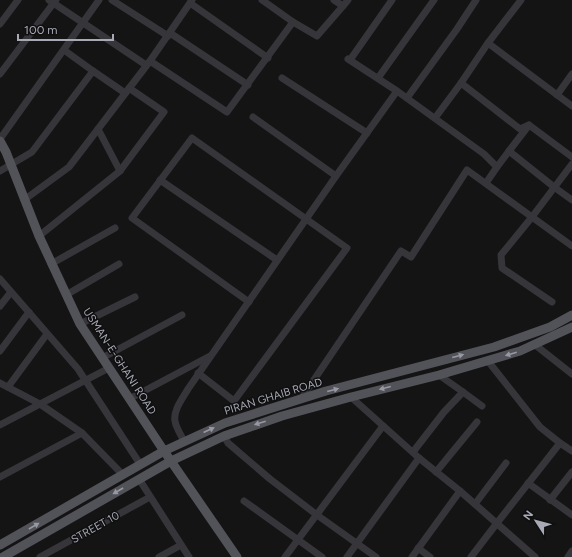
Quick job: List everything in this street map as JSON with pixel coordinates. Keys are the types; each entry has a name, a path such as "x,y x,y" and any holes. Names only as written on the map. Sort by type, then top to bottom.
{"main road":[{"name":"USMAN-E-GHANI ROAD","path":"0,140 51,264 80,324 164,451 237,557"},
{"name":"PIRAN GHAIB ROAD","path":"0,545 140,464 184,441 225,423 302,399 494,346 550,327 572,315"},
{"name":"PIRAN GHAIB ROAD","path":"3,557 171,460 224,436 282,416 439,375 520,351 572,327"}],"street":[{"path":"0,24 18,0"},
{"path":"0,140 99,0"},
{"path":"112,0 169,34 248,85"},
{"path":"262,0 293,22 317,36 348,0"},
{"path":"334,0 343,6"},
{"path":"392,0 349,59 435,118 484,154 496,167"},
{"path":"378,78 434,0"},
{"path":"407,98 476,0"},
{"path":"435,118 461,84 488,43 521,0"},
{"path":"0,74 53,1 83,23 227,112 293,22"},
{"path":"24,200 68,167 148,63 191,2 268,58"},
{"path":"488,43 572,106"},
{"path":"39,236 120,172 164,112 93,71 64,50"},
{"path":"0,171 32,152 93,71"},
{"path":"557,95 572,74"},
{"path":"282,78 367,133"},
{"path":"461,84 520,129 529,125"},
{"path":"184,441 175,422 174,416 188,389 277,260 397,91"},
{"path":"253,117 336,176"},
{"path":"486,183 496,167 529,125"},
{"path":"529,125 572,157"},
{"path":"98,129 120,172"},
{"path":"198,373 234,401 348,248 192,138 132,218 249,302"},
{"path":"510,151 572,200"},
{"path":"552,302 502,268 501,255 572,164"},
{"path":"302,399 401,251 411,257 467,170 572,246"},
{"path":"160,180 277,260"},
{"path":"51,264 116,228"},
{"path":"66,295 119,264"},
{"path":"0,280 78,369 140,464"},
{"path":"0,306 11,292"},
{"path":"80,324 135,297"},
{"path":"0,351 28,312"},
{"path":"102,358 182,315"},
{"path":"8,387 47,334"},
{"path":"534,344 572,374"},
{"path":"129,399 211,355"},
{"path":"488,361 540,427 572,451"},
{"path":"0,425 109,368"},
{"path":"439,375 482,406"},
{"path":"0,382 40,404 82,433 122,474"},
{"path":"413,452 444,412 463,392"},
{"path":"351,397 419,458 460,491 535,557"},
{"path":"436,472 477,422"},
{"path":"285,557 384,426"},
{"path":"0,477 82,433"},
{"path":"224,436 228,443 270,480 376,557"},
{"path":"471,557 560,443"},
{"path":"347,557 419,458"},
{"path":"475,504 506,463"},
{"path":"550,500 572,472"},
{"path":"139,479 189,557"},
{"path":"528,483 572,515"},
{"path":"412,557 460,491"},
{"name":"STREET 10","path":"40,557 150,497"},
{"path":"244,502 322,557"},
{"path":"159,557 181,544"},
{"path":"418,548 430,557"},
{"path":"568,557 572,551"}]}
